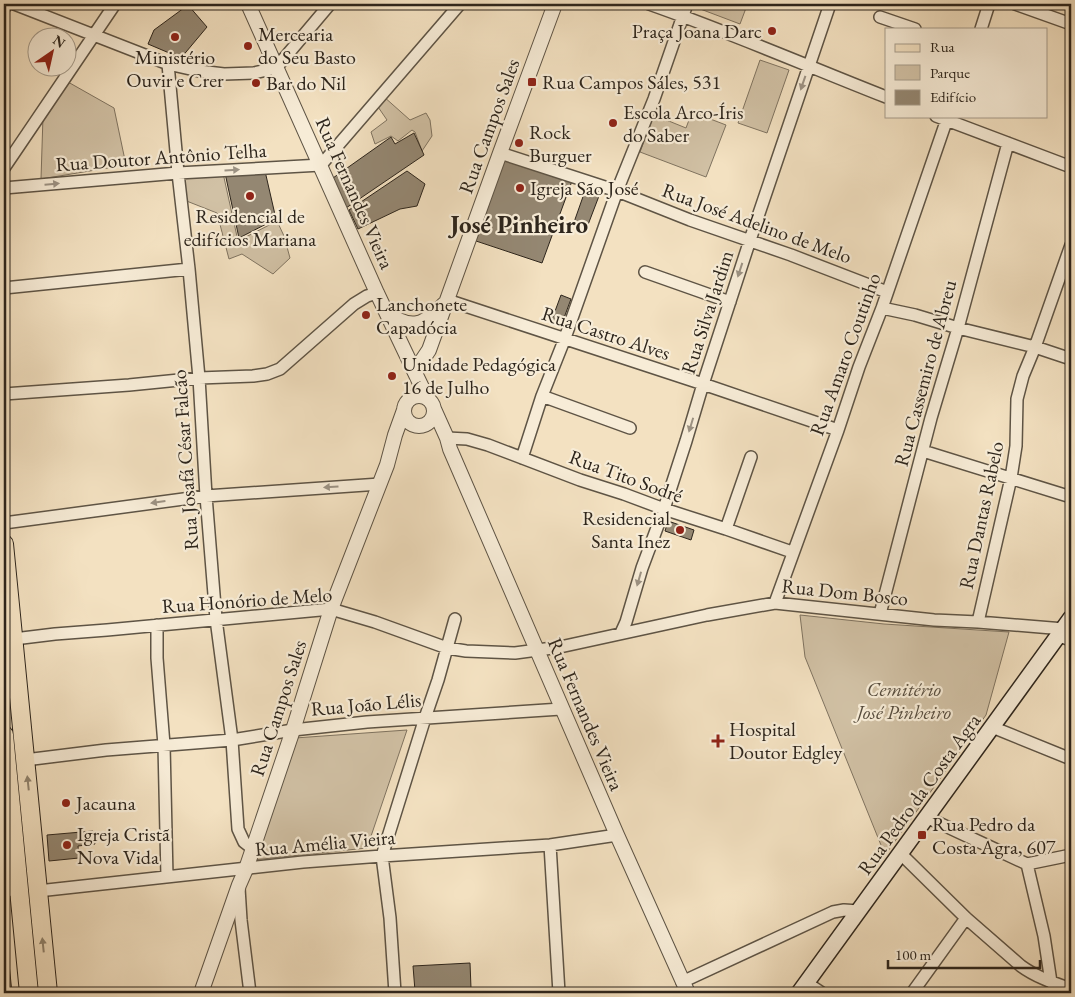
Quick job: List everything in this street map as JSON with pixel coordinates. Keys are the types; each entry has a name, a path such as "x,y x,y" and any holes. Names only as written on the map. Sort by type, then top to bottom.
{"main road":[{"path":"4,544 48,993"},
{"name":"Rua Pedro da Costa Agra","path":"803,988 992,727 1066,631"},
{"path":"4,735 11,890 29,993"}],"street":[{"path":"4,9 6,4"},
{"path":"14,4 168,64 199,72 224,74 254,73 276,68 330,4"},
{"path":"4,168 115,4"},
{"name":"Rua Fernandes Vieira","path":"248,4 377,293 448,444 561,709 685,988"},
{"path":"321,165 460,4"},
{"name":"Rua Campos Sales","path":"201,993 253,849 331,609 387,465 415,373 428,350 448,300 555,4"},
{"path":"649,4 810,66 885,98"},
{"path":"522,458 542,396 654,100 687,4"},
{"name":"Rua Silva Jardim","path":"621,633 664,509 750,240 830,4"},
{"path":"981,28 989,4"},
{"path":"1015,4 1071,24"},
{"path":"880,17 912,28"},
{"name":"Rua Josafá César Falcão","path":"168,64 199,378 216,620 232,740 238,829 244,842 253,849"},
{"path":"943,118 1071,167"},
{"name":"Rua Amaro Coutinho","path":"775,603 859,367 882,308 943,118"},
{"name":"Rua Cassemiro de Abreu","path":"880,614 931,418 958,328 1008,143"},
{"name":"Rua José Adelino de Melo","path":"500,153 618,191 690,220 819,265 887,292"},
{"name":"Rua Doutor Antônio Telha","path":"4,188 178,173 321,165"},
{"name":"Rua Dantas Rabelo","path":"978,622 1011,478 1016,446 1017,399 1023,376 1071,245"},
{"path":"4,288 189,269"},
{"path":"645,272 730,302"},
{"path":"4,394 266,374 280,369 354,304 367,296 377,293"},
{"path":"387,313 402,322 422,322 430,318 448,300"},
{"name":"Rua Castro Alves","path":"448,300 838,430"},
{"path":"882,308 1035,347 1071,359"},
{"path":"395,435 416,424 430,421 434,414 430,404 418,396 413,397 405,407 406,420 416,424"},
{"path":"542,396 630,428"},
{"name":"Rua Fernandes Vieira","path":"416,424 448,444"},
{"name":"Rua Tito Sodré","path":"448,444 467,439 474,441 580,480 792,552"},
{"path":"923,451 1071,497"},
{"path":"726,529 751,457"},
{"path":"4,523 206,496 380,484"},
{"name":"Rua Dom Bosco","path":"536,650 560,647 707,615 775,603 934,620 978,622 1066,631"},
{"name":"Rua Honório de Melo","path":"14,638 331,609 447,648 466,652 515,653 536,650"},
{"path":"395,993 390,918 382,856 438,680 455,619"},
{"path":"156,625 164,746 167,877"},
{"name":"Rua João Lélis","path":"25,760 106,750 232,740 293,730 367,722 561,709"},
{"path":"992,727 1071,759"},
{"path":"926,817 1027,864 1071,856"},
{"name":"Rua Amélia Vieira","path":"38,891 303,862 550,845 616,835"},
{"path":"550,845 559,993"},
{"path":"900,853 966,918 1021,966 1031,973 1070,990"},
{"path":"1027,864 1044,936 1051,982"},
{"path":"239,886 250,993"},
{"path":"685,988 833,912 844,910 859,911"},
{"path":"912,993 966,918"},
{"path":"803,988 822,993"}],"green space":[{"path":"696,4 710,6 711,4 740,4 746,8 740,24 695,7"},
{"path":"760,60 789,70 767,133 738,123"},
{"path":"68,82 114,108 126,165 41,179 43,116"},
{"path":"383,96 410,120 426,113 430,120 432,136 422,151 415,132 412,130 398,141 391,136 375,144 371,132 387,120 376,104"},
{"path":"692,112 726,125 706,177 640,152 654,115 686,128"},
{"path":"223,173 238,241 277,221 284,236 290,258 273,274 242,254 229,259 217,213 184,200 181,175"},
{"name":"Cemitério José Pinheiro","path":"800,615 884,624 1009,632 986,715 885,855 805,657"},
{"path":"407,730 367,848 253,860 295,738"}],"building":[{"name":"Ministério Ouvir e Crer","path":"188,5 207,27 181,58 148,44 154,30"},
{"path":"414,133 424,155 346,208 333,178 391,137 395,144"},
{"path":"503,157 572,181 542,263 473,240"},
{"name":"Residencial de edifícios Mariana","path":"265,171 276,219 239,238 225,173"},
{"path":"407,171 425,184 417,206 400,209 358,229 349,210"},
{"path":"585,191 599,196 586,230 573,225"},
{"path":"561,295 571,299 561,326 551,322"},
{"name":"Residencial Santa Inez","path":"668,521 694,530 691,540 665,531"},
{"name":"Igreja Cristã Nova Vida","path":"93,831 95,844 78,846 79,858 49,861 47,835"},
{"path":"4,944 7,944 12,993 4,993"},
{"path":"470,963 471,988 415,991 413,966"}],"place":[{"name":"Praça Joana Darc","path":"772,31"},
{"name":"Ministério Ouvir e Crer","path":"175,37"},
{"name":"Mercearia do Seu Basto","path":"248,46"},
{"name":"Rua Campos Sáles, 531","path":"532,82"},
{"name":"Bar do Nil","path":"256,83"},
{"name":"Escola Arco-Íris do Saber","path":"613,123"},
{"name":"Rock Burguer","path":"519,143"},
{"name":"Igreja São José","path":"520,188"},
{"name":"Residencial de edifícios Mariana","path":"250,196"},
{"name":"Lanchonete Capadócia","path":"366,315"},
{"name":"Unidade Pedagógica 16 de Julho","path":"392,376"},
{"name":"Residencial Santa Inez","path":"680,530"},
{"name":"Hospital Doutor Edgley","path":"718,741"},
{"name":"Jacauna","path":"66,803"},
{"name":"Rua Pedro da Costa Agra, 607","path":"922,835"},
{"name":"Igreja Cristã Nova Vida","path":"67,845"}],"district":[{"name":"José Pinheiro","path":"519,224"}]}
